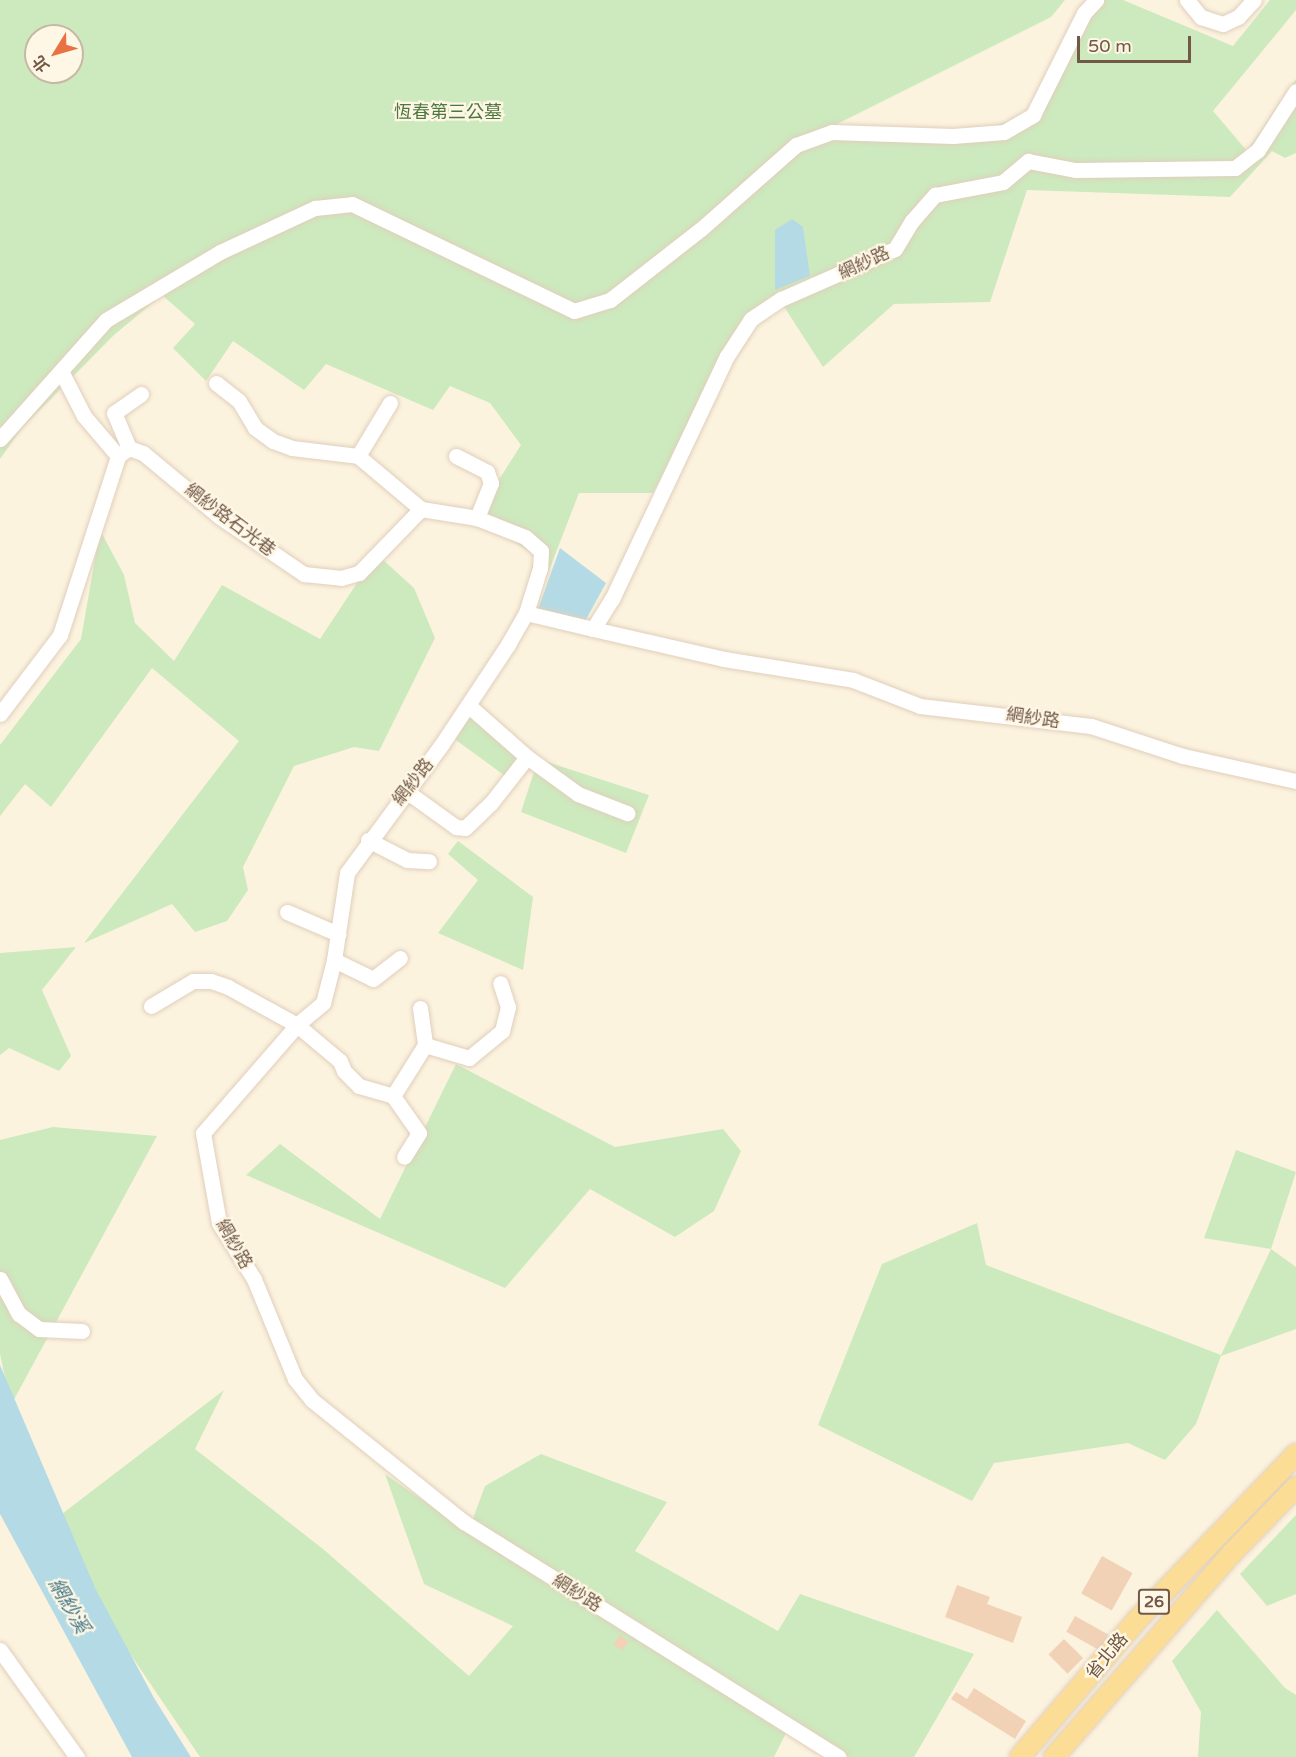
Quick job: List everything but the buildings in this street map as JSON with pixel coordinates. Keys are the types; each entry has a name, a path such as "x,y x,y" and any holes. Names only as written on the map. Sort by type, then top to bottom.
{"main road":[{"name":"省北路","path":"1020,1757 1137,1620 1296,1454"},
{"name":"省北路","path":"1054,1757 1232,1553 1296,1487"}],"street":[{"path":"0,439 33,399 63,373 106,320 220,252 315,208 352,204 574,311 610,300 701,229 796,145 832,132 953,136 1004,132 1034,115 1084,14 1096,0"},
{"path":"1187,0 1201,17 1223,24 1238,17 1254,0"},
{"name":"網紗路","path":"593,629 612,599 727,356 752,319 781,299 896,249 912,221 935,195 1003,182 1028,161 1075,170 1208,172 1235,168 1258,150 1296,91"},
{"name":"網紗路石光巷","path":"63,373 84,416 123,452 143,453 220,517 304,574 341,579 359,573 421,509"},
{"path":"216,383 240,401 255,428 273,441 292,448 358,456 421,509 477,518 525,537 541,551 540,568 526,612"},
{"path":"0,714 60,634 123,452 114,413 141,394"},
{"path":"358,456 390,403"},
{"path":"456,456 488,472 491,483 477,518"},
{"name":"網紗路","path":"838,1757 464,1522 312,1401 295,1379 254,1279 219,1223 203,1133 297,1025 323,1003 334,960 347,873 368,840 469,706 526,612 724,659 853,680 920,706 1091,726 1183,756 1296,781"},
{"path":"469,706 527,757 578,794 627,813"},
{"path":"406,791 456,827 465,828 527,757"},
{"path":"368,840 407,860 429,861"},
{"path":"287,912 338,934"},
{"path":"334,960 373,979 400,958"},
{"path":"151,1006 170,991 193,981 211,981 297,1025 340,1061 344,1071 359,1086 393,1096 419,1133 404,1156"},
{"path":"425,1045 469,1058 486,1047 502,1031 508,1006 500,983"},
{"path":"393,1096 425,1045 420,1008"},
{"path":"0,1279 19,1314 39,1329 82,1331"},
{"path":"0,1650 77,1757"}],"green space":[{"name":"恆春第三公墓","path":"0,0 1065,0 1051,17 803,141 832,132 953,136 1033,115 1097,0 1123,0 1233,46 1270,0 1296,0 1296,10 1213,111 1247,151 1296,79 1296,153 1285,158 1272,151 1230,197 1027,190 990,302 894,304 823,367 783,305 751,322 723,356 653,493 579,493 529,622 526,590 535,555 495,530 472,522 521,445 490,403 450,386 433,410 326,364 304,390 233,341 206,381 173,348 195,324 162,295 114,335 22,428 0,459"},
{"path":"100,530 124,575 135,623 174,661 222,585 320,639 361,577 382,559 414,588 435,638 379,751 354,747 294,766 243,867 248,890 227,921 195,932 172,904 84,943 239,741 152,668 51,807 25,784 0,816 0,745 81,639"},
{"path":"468,712 538,759 649,795 626,853 521,812 534,772 515,760 508,778 449,735"},
{"path":"458,841 533,897 523,970 438,933 478,880 448,854"},
{"path":"76,947 42,990 71,1056 59,1071 9,1048 0,1055 0,953"},
{"path":"456,1064 615,1147 723,1129 741,1151 714,1211 675,1237 590,1189 505,1288 246,1175 280,1144 380,1219"},
{"path":"53,1127 157,1136 11,1405 0,1354 0,1140"},
{"path":"1236,1150 1296,1172 1271,1249 1204,1238"},
{"path":"977,1223 986,1265 1221,1355 1271,1249 1296,1267 1296,1329 1221,1356 1196,1424 1165,1460 1128,1443 994,1463 972,1501 818,1425 882,1264"},
{"path":"224,1390 195,1449 323,1549 469,1676 513,1626 424,1584 385,1474 468,1532 485,1486 541,1454 667,1502 635,1551 778,1631 800,1594 974,1654 914,1757 844,1757 790,1725 774,1757 200,1757 97,1605 58,1517"},
{"path":"1296,1515 1296,1594 1267,1606 1240,1574"},
{"path":"1217,1610 1285,1688 1296,1695 1296,1757 1198,1757 1201,1712 1172,1661"}],"water":[{"path":"792,219 803,227 810,276 775,290 775,230"},
{"path":"560,548 606,583 583,625 538,609"},
{"name":"網紗溪","path":"0,1365 96,1590 154,1698 191,1757 132,1757 0,1514"}]}
